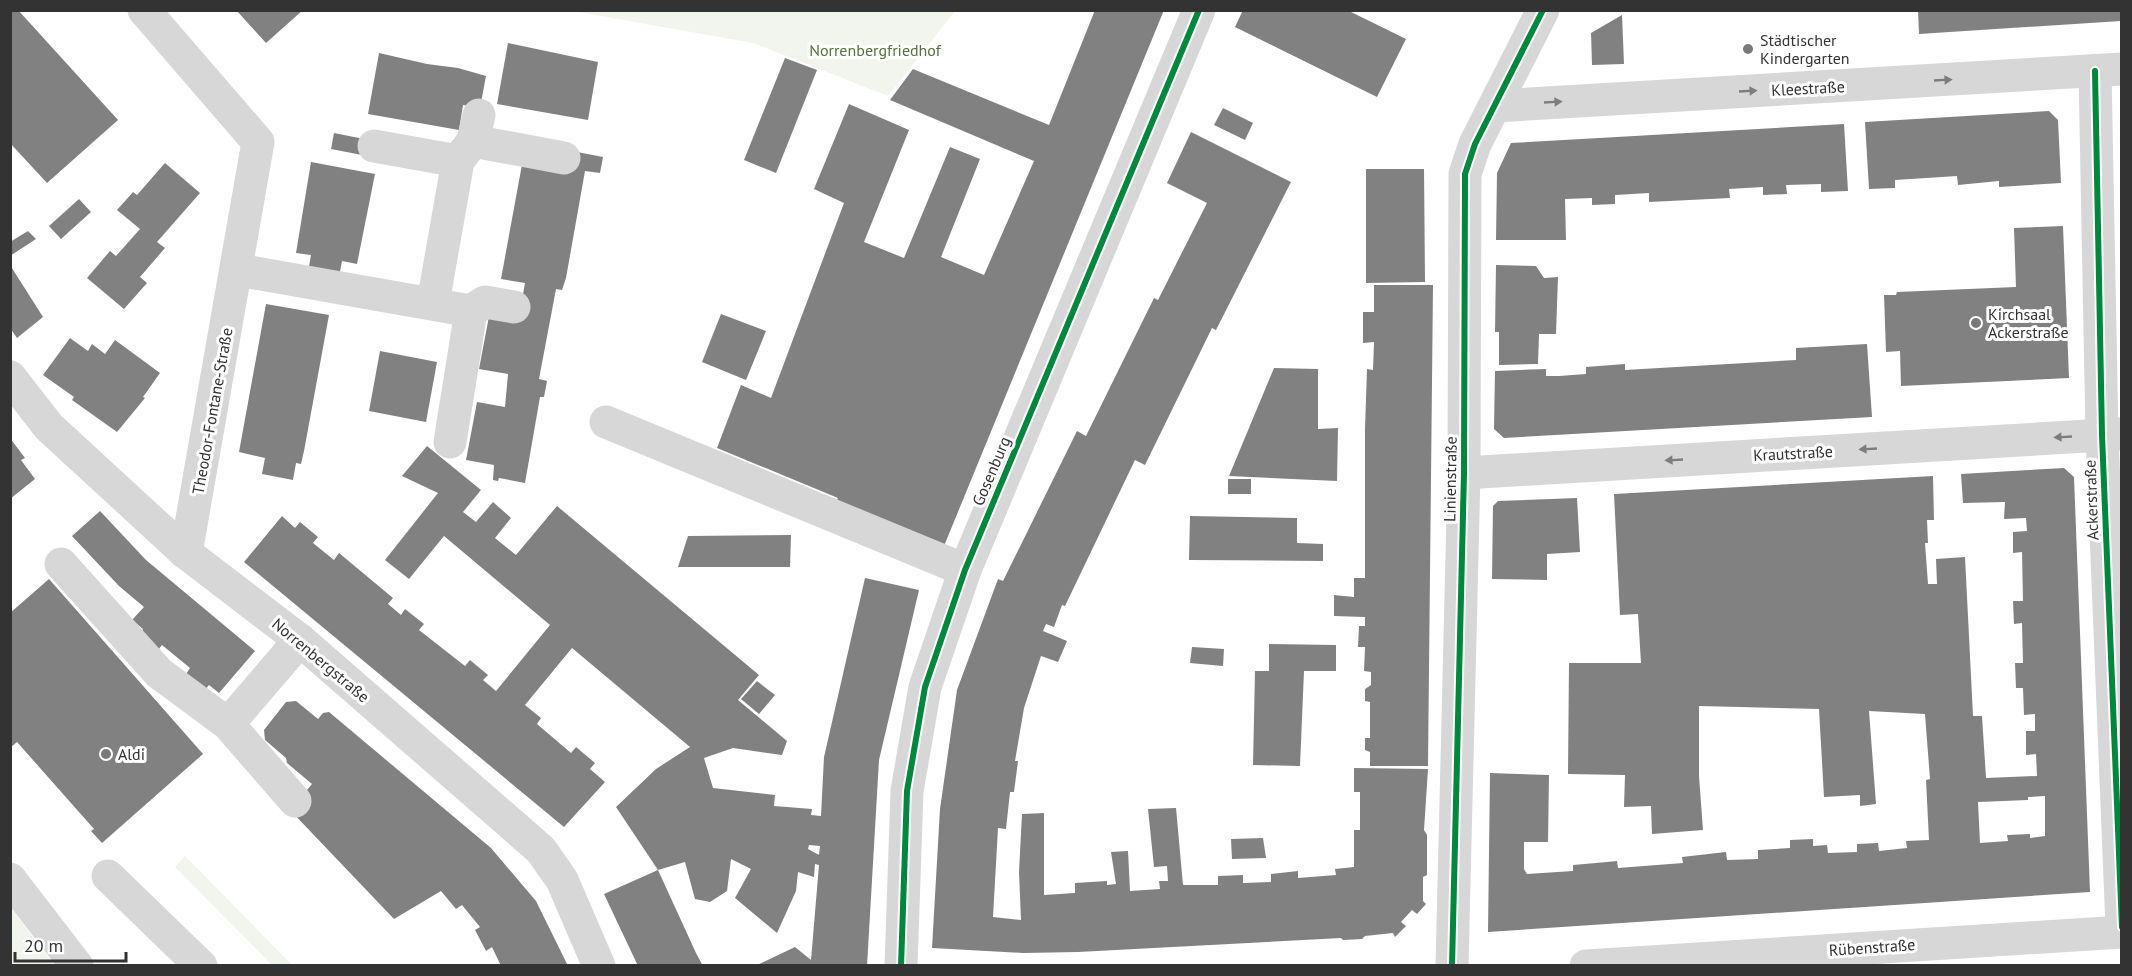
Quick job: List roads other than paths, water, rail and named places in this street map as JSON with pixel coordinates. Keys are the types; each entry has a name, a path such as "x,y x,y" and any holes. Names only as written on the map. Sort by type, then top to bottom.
{"street":[{"name":"Theodor-Fontane-Straße","path":"144,10 258,142 186,553"},
{"name":"Gosenburg","path":"902,966 907,791 925,687 965,570 1199,10"},
{"name":"Linienstraße","path":"1452,966 1464,473 1465,174 1475,144 1547,15"},
{"name":"Kleestraße","path":"1495,106 2108,70"},
{"name":"Ackerstraße","path":"2108,70 2121,927"},
{"path":"433,303 470,139"},
{"path":"375,146 470,139 564,158"},
{"path":"237,270 471,311 485,302 514,307"},
{"path":"450,442 471,311"},
{"name":"Norrenbergstraße","path":"10,377 49,427 186,553 300,640 541,850 562,880 599,966"},
{"path":"606,422 965,570"},
{"name":"Krautstraße","path":"1464,473 2112,434"},
{"path":"61,564 159,673 228,724 295,801"},
{"path":"228,724 300,640"},
{"path":"108,876 201,966"},
{"path":"10,879 77,966"},
{"name":"Rübenstraße","path":"1586,966 2121,932"}],"place":[{"name":"Städtischer Kindergarten","path":"1748,49"},
{"name":"Kirchsaal Ackerstraße","path":"1976,323"},
{"name":"Aldi","path":"106,754"}],"park label":[{"name":"Norrenbergfriedhof","path":"875,50"}]}
